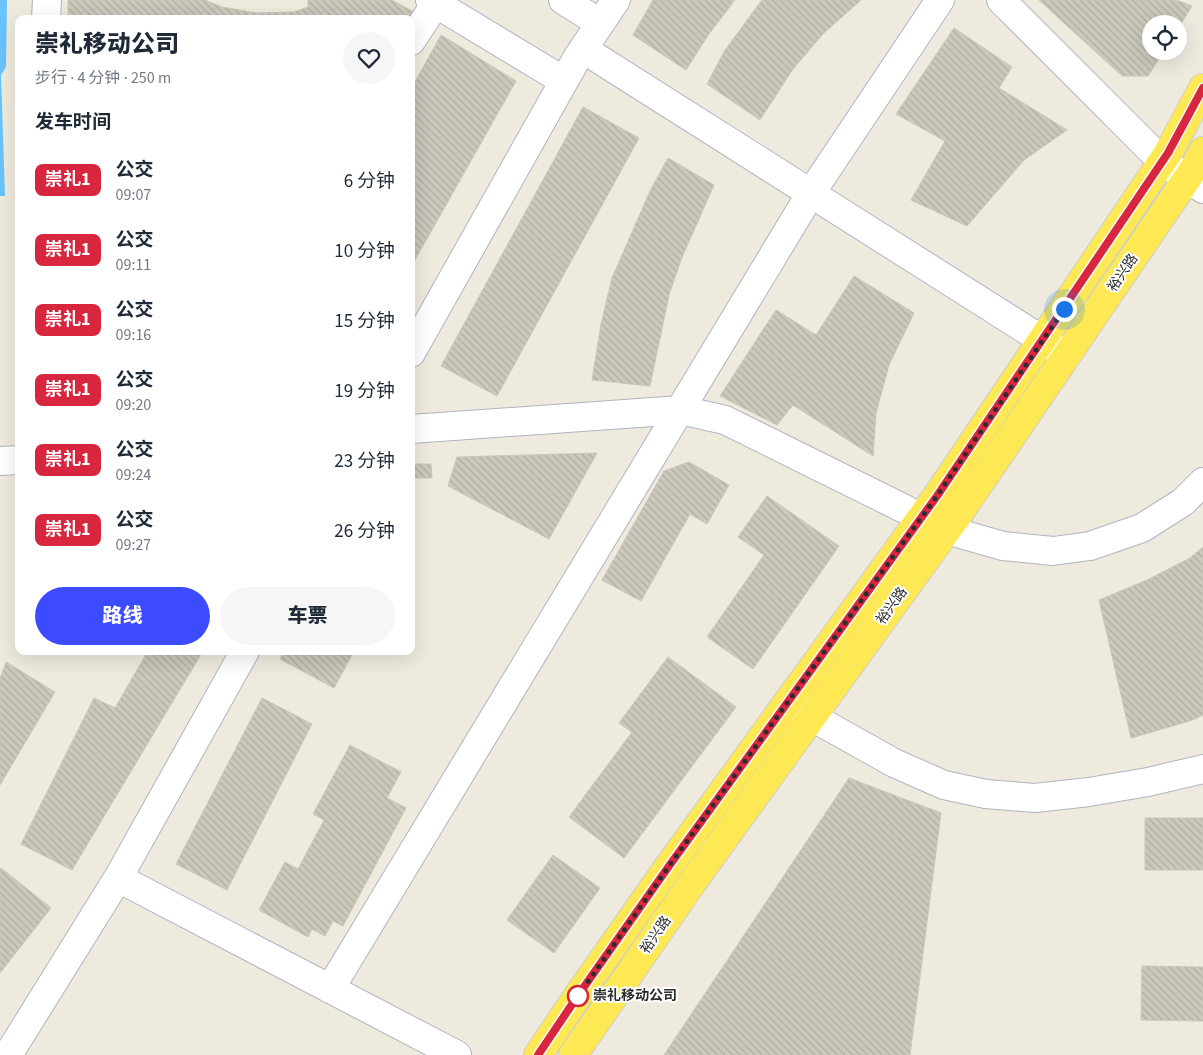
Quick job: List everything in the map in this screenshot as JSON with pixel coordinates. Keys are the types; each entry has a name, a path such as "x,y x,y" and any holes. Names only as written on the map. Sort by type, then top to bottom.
{"main road":[{"name":"裕兴路","path":"538,1055 652,890 922,516 1162,161 1203,88"},
{"name":"裕兴路","path":"573,1055 698,875 947,530 1066,356 1195,184 1203,151"}],"street":[{"path":"46,15 47,0"},
{"path":"563,0 600,23"},
{"path":"415,347 564,81 616,0"},
{"path":"330,989 811,193 940,0"},
{"path":"1001,0 1162,161 1195,184"},
{"path":"415,35 435,1 564,81"},
{"path":"583,49 1066,356"},
{"path":"415,429 681,410 725,420 947,530 1002,546 1053,551 1090,546 1142,528 1183,502 1203,482"},
{"path":"0,461 15,460"},
{"path":"8,1055 118,878 243,655"},
{"path":"789,700 812,717 902,767 944,785 986,794 1036,798 1089,792 1148,782 1203,768"},
{"path":"118,878 457,1055"}],"water":[{"path":"0,0 7,0 6,67 1,75 5,196 0,196"}],"building":[{"path":"68,0 205,0 222,7 256,13 294,12 308,7 308,0 392,0 414,12 412,15 68,15"},
{"path":"653,0 735,0 709,34 686,70 633,35"},
{"path":"762,0 861,0 823,34 793,69 760,120 707,84 725,50"},
{"path":"1039,0 1176,0 1192,6 1186,15 1142,15 1142,60 1158,60 1148,76 1122,76"},
{"path":"954,28 1012,67 999,88 1067,130 1024,160 967,226 911,200 945,141 896,114"},
{"path":"441,35 516,81 415,260 415,82"},
{"path":"583,107 639,138 497,396 441,366"},
{"path":"668,158 714,185 681,260 669,295 650,386 592,380 601,324 612,278 650,191"},
{"path":"854,276 914,313 889,365 876,413 873,456 793,405 777,425 720,396 776,310 816,335"},
{"path":"597,453 549,539 448,486 457,457"},
{"path":"689,462 729,485 707,524 690,514 641,601 602,580 664,471"},
{"path":"415,464 431,464 432,478 415,478"},
{"path":"767,496 839,546 753,669 707,637 764,555 738,537"},
{"path":"1203,547 1203,715 1190,721 1131,738 1099,600 1147,580 1190,558"},
{"path":"146,655 201,655 72,870 21,844 94,698 115,708"},
{"path":"282,655 352,655 334,688 280,659"},
{"path":"668,657 736,707 624,858 569,817 632,732 619,723"},
{"path":"6,662 55,692 0,785 0,679"},
{"path":"262,698 312,724 227,890 176,864"},
{"path":"350,745 401,772 387,798 406,808 343,926 333,921 325,936 312,929 308,937 259,910 285,862 298,869 324,820 313,814"},
{"path":"849,778 941,813 910,1055 664,1055"},
{"path":"1145,818 1203,818 1203,870 1145,870"},
{"path":"553,855 600,888 554,953 507,920"},
{"path":"0,869 51,908 0,973"},
{"path":"1142,966 1203,967 1203,1021 1141,1020"}],"bus line":[{"name":"崇礼1","path":"538,1055 669,866 937,496 1168,153 1203,88"}],"place":[{"name":"崇礼移动公司","path":"578,996"}],"route":[{"path":"578,996 669,866 937,496 1064,309"}]}
